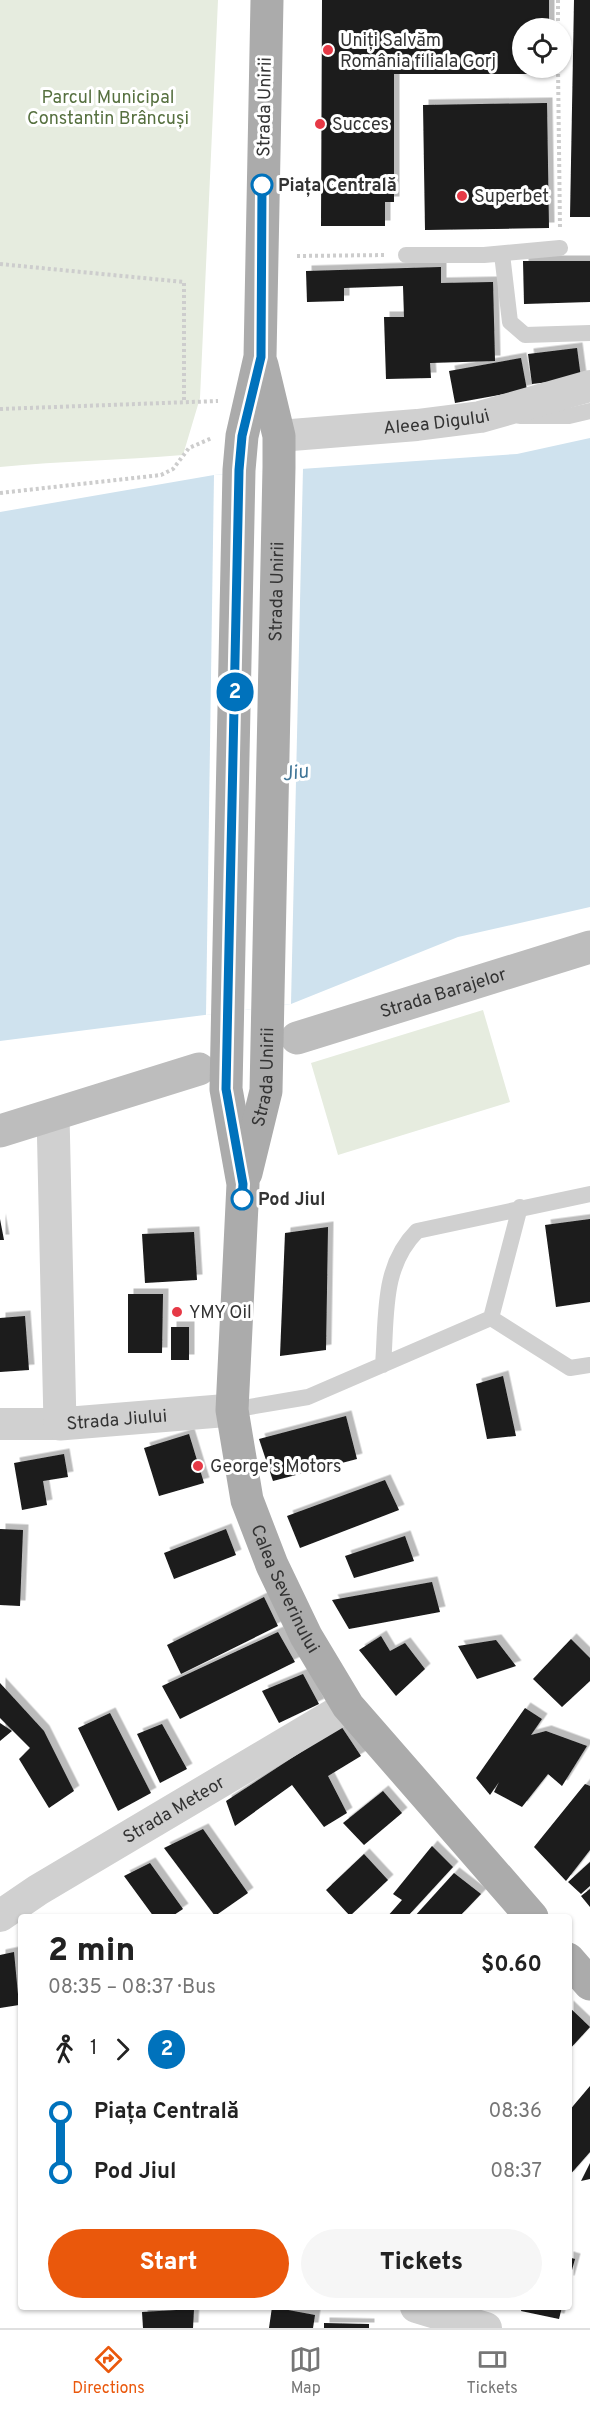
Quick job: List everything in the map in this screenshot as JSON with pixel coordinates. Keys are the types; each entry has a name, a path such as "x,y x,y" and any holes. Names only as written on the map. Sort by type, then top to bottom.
{"main road":[{"name":"Strada Unirii","path":"243,1184 266,1091 279,452 261,357 267,0"},
{"name":"Strada Unirii","path":"243,1184 226,1089 239,470 242,436 261,357"},
{"name":"Strada Barajelor","path":"297,1038 590,947"},
{"path":"0,1131 199,1069"},
{"name":"Calea Severinului","path":"243,1184 232,1410 247,1500 272,1565 306,1636 348,1706 529,1914"},
{"path":"572,1964 590,1984"}],"street":[{"name":"Aleea Digului","path":"279,452 417,426 480,417 590,386"},
{"path":"52,1115 60,1424"},
{"name":"Strada Jiului","path":"0,1424 60,1424 232,1410"},
{"name":"Strada Meteor","path":"0,1916 38,1890 348,1706"},
{"path":"426,2310 486,2328"}],"lane":[{"path":"406,255 502,254 560,248"},
{"path":"502,254 510,322 525,335 590,333"},
{"path":"480,417 569,416 590,411"},
{"path":"383,1365 391,1272 403,1245 417,1231 520,1207 590,1194"},
{"path":"491,1318 520,1207"},
{"path":"232,1410 308,1397 491,1318"},
{"path":"491,1318 570,1368 590,1365"}],"path":[{"path":"558,0 558,18"},
{"path":"558,78 560,248"},
{"path":"297,256 372,255"},
{"path":"0,264 184,282 184,402"},
{"path":"0,409 218,401"},
{"path":"0,493 160,475 173,469 189,448 218,436 242,436"}],"green space":[{"name":"Parcul Municipal Constantin Brâncuși","path":"0,0 218,0 200,398 183,455 0,467"},
{"path":"483,1010 510,1102 338,1155 311,1063"}],"water":[{"name":"Jiu","path":"590,438 590,907 458,937 291,1004 0,1041 0,512 214,475 517,454"}],"pier":[{"path":"303,468 291,1004 206,1015 214,475"}],"building":[{"path":"322,0 549,0 549,18 512,18 512,74 394,74 394,202 385,202 385,226 321,226"},
{"path":"574,0 590,0 590,217 570,217"},
{"path":"547,103 549,228 425,230 423,105"},
{"path":"523,261 590,261 590,302 524,304"},
{"path":"441,267 441,283 493,282 495,361 430,363 431,378 386,379 384,317 404,317 403,286 344,288 344,301 307,302 306,271"},
{"path":"577,348 581,378 532,384 528,354"},
{"path":"521,358 527,390 455,403 449,371"},
{"path":"0,1219 4,1240 0,1240"},
{"path":"590,1219 590,1302 556,1307 545,1225"},
{"path":"328,1227 326,1350 280,1356 285,1233"},
{"path":"194,1232 197,1280 145,1283 142,1234"},
{"path":"128,1294 163,1294 162,1353 128,1353"},
{"path":"25,1316 29,1370 0,1372 0,1318"},
{"path":"171,1327 189,1327 189,1360 171,1360"},
{"path":"503,1376 516,1436 487,1439 476,1384"},
{"path":"346,1416 357,1459 273,1481 259,1439"},
{"path":"189,1434 204,1483 159,1496 144,1448"},
{"path":"64,1454 68,1477 43,1481 47,1505 22,1510 14,1463"},
{"path":"385,1480 399,1510 300,1548 287,1516"},
{"path":"0,1529 23,1530 20,1606 0,1605"},
{"path":"226,1529 236,1555 174,1579 164,1553"},
{"path":"405,1536 414,1561 354,1578 345,1556"},
{"path":"432,1582 440,1612 349,1629 332,1600"},
{"path":"264,1597 278,1626 181,1674 167,1645"},
{"path":"278,1632 295,1662 180,1719 162,1686"},
{"path":"381,1636 390,1651 405,1643 425,1669 396,1696 359,1650"},
{"path":"571,1639 590,1658 590,1681 562,1707 533,1679"},
{"path":"496,1640 516,1666 477,1679 458,1646"},
{"path":"303,1674 319,1704 279,1723 262,1691"},
{"path":"0,1683 44,1731 74,1791 49,1808 19,1759 30,1748 0,1718"},
{"path":"525,1708 542,1719 531,1735 546,1731 587,1746 562,1786 548,1774 522,1807 494,1792 499,1782 490,1795 476,1778"},
{"path":"110,1713 151,1793 118,1811 78,1728"},
{"path":"0,1723 12,1731 0,1741"},
{"path":"162,1724 187,1769 160,1783 137,1734"},
{"path":"341,1726 361,1756 328,1776 347,1813 324,1827 292,1785 235,1826 226,1801"},
{"path":"585,1784 590,1786 590,1850 566,1881 534,1847"},
{"path":"383,1791 402,1813 364,1845 343,1823"},
{"path":"203,1829 248,1893 218,1914 214,1914 164,1848"},
{"path":"432,1846 453,1867 410,1914 390,1914 402,1900 393,1894"},
{"path":"364,1854 388,1880 352,1914 348,1914 326,1890"},
{"path":"590,1862 590,1886 581,1894 568,1882"},
{"path":"150,1863 183,1909 176,1914 152,1914 124,1876"},
{"path":"454,1873 481,1894 462,1914 417,1914"},
{"path":"590,1889 590,1907 581,1896"},
{"path":"14,1952 18,2005 0,2008 0,1955"},
{"path":"572,2010 590,2027 572,2047"},
{"path":"590,2086 590,2152 572,2172 572,2107"},
{"path":"590,2163 590,2179 581,2181"},
{"path":"194,2310 193,2328 143,2328 142,2312"},
{"path":"272,2310 288,2310 315,2315 313,2328 269,2328"},
{"path":"521,2310 561,2310 559,2319"},
{"path":"324,2323 369,2324 369,2328 324,2328"}],"bus line":[{"name":"2","path":"242,1199 243,1184 226,1089 239,470 242,436 261,357 262,185"}],"place":[{"name":"Uniți Salvăm România filiala Gorj","path":"328,50"},
{"name":"Succes","path":"320,124"},
{"name":"Piața Centrală","path":"262,185"},
{"name":"Superbet","path":"462,196"},
{"name":"Pod Jiul","path":"242,1199"},
{"name":"YMY Oil","path":"177,1312"},
{"name":"George's Motors","path":"198,1466"}]}
